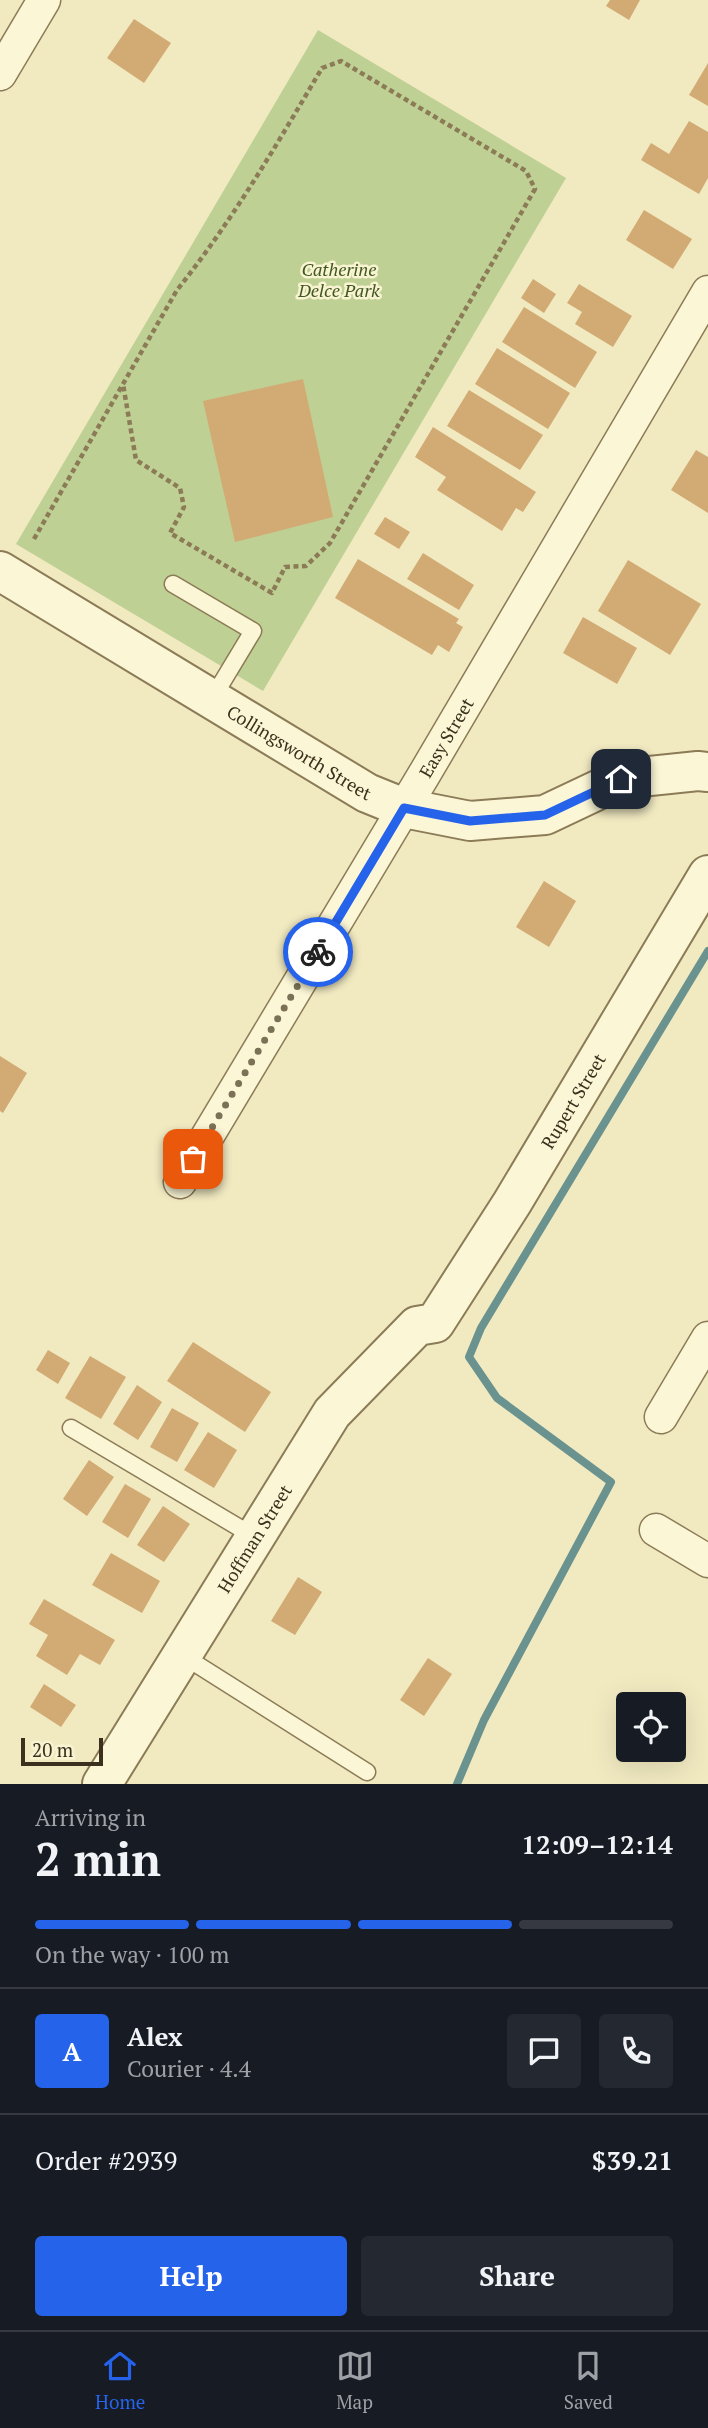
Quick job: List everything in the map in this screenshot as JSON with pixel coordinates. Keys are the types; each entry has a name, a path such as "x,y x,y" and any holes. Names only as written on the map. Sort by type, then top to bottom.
{"street":[{"path":"0,74 44,0"},
{"name":"Easy Street","path":"180,1182 708,292"},
{"name":"Collingsworth Street","path":"0,571 367,793 404,808 470,821 545,815 621,779 708,772"},
{"name":"Rupert Street","path":"435,1323 512,1203 708,875"},
{"name":"Hoffman Street","path":"102,1784 332,1413 417,1326 435,1323"},
{"path":"661,1417 708,1338"},
{"path":"656,1530 708,1562"}],"lane":[{"path":"173,584 253,631 212,699"},
{"path":"71,1428 255,1537"},
{"path":"182,1655 367,1772"}],"path":[{"path":"34,539 177,289 203,258 255,182 322,68 341,61 526,171 535,189 330,543 306,566 285,567 272,593 170,533 184,508 180,488 136,460 123,384"}],"green space":[{"name":"Catherine Delce Park","path":"318,30 566,178 263,691 16,544"}],"building":[{"path":"610,0 640,0 629,20 606,6"},
{"path":"134,19 171,43 144,83 107,58"},
{"path":"708,63 708,106 689,95"},
{"path":"689,121 708,132 708,178 699,194 641,160 651,143 669,154"},
{"path":"644,210 692,239 673,269 626,240"},
{"path":"533,279 556,294 544,313 521,298"},
{"path":"579,284 632,316 613,347 575,324 582,312 567,303"},
{"path":"524,307 597,352 575,388 502,342"},
{"path":"497,348 570,393 548,429 475,384"},
{"path":"303,379 333,517 235,542 203,401"},
{"path":"469,390 543,435 520,470 447,426"},
{"path":"433,427 536,492 523,512 516,508 502,531 437,490 446,477 415,457"},
{"path":"696,450 708,457 708,513 671,490"},
{"path":"385,517 410,532 399,549 374,534"},
{"path":"423,553 474,585 459,610 407,579"},
{"path":"358,559 459,619 456,623 463,627 449,652 438,645 432,655 335,598"},
{"path":"628,560 701,604 670,655 598,611"},
{"path":"583,617 637,648 617,684 563,653"},
{"path":"544,881 576,901 549,947 516,927"},
{"path":"0,1056 27,1073 3,1113 0,1111"},
{"path":"193,1342 271,1392 245,1432 167,1381"},
{"path":"48,1350 70,1363 58,1384 36,1370"},
{"path":"90,1356 126,1377 101,1419 65,1398"},
{"path":"137,1385 162,1402 138,1440 113,1424"},
{"path":"172,1408 199,1423 177,1462 150,1447"},
{"path":"208,1432 237,1450 214,1488 184,1470"},
{"path":"89,1460 114,1477 87,1516 63,1499"},
{"path":"125,1484 151,1499 128,1538 102,1522"},
{"path":"163,1506 190,1524 164,1562 137,1545"},
{"path":"111,1553 160,1581 142,1613 92,1585"},
{"path":"298,1577 322,1592 295,1635 271,1621"},
{"path":"44,1599 115,1640 100,1665 80,1654 67,1675 36,1656 48,1635 29,1624"},
{"path":"428,1658 452,1674 424,1716 400,1700"},
{"path":"44,1684 76,1705 61,1727 30,1707"}],"waterway":[{"path":"457,1784 484,1720 611,1482 497,1398 469,1357 481,1328 708,951"}],"way so far":[{"path":"193,1159 318,952"}],"route":[{"path":"318,952 404,808 470,821 545,815 621,779"}]}
